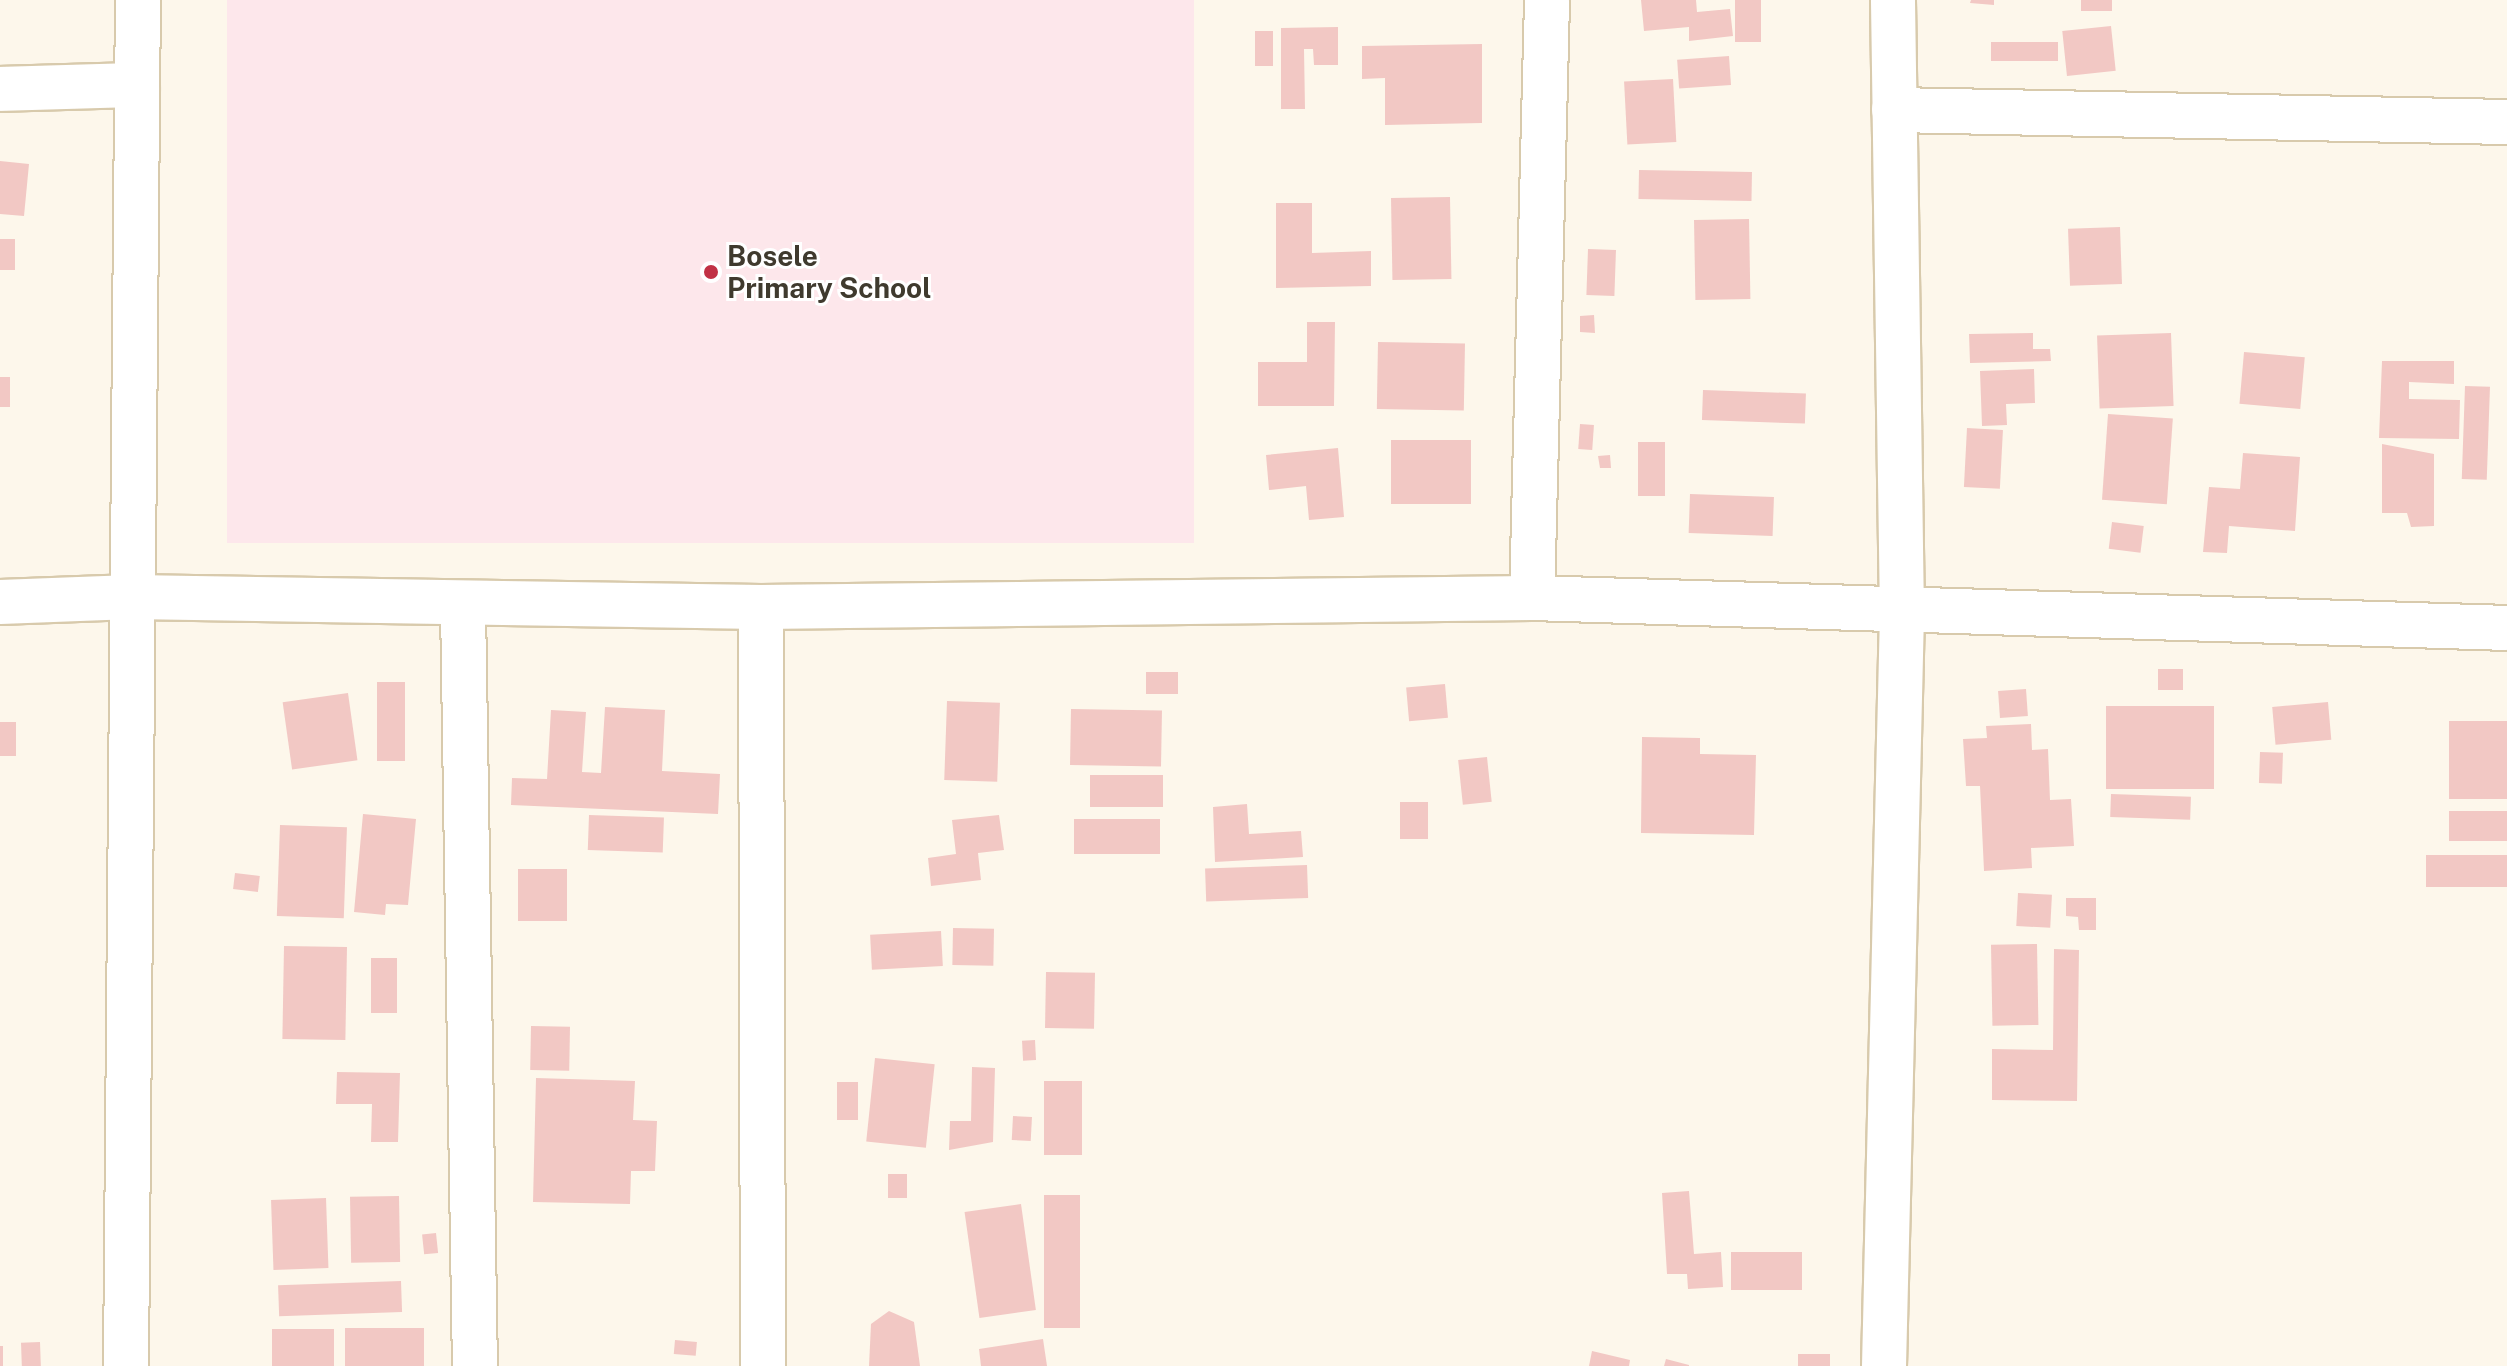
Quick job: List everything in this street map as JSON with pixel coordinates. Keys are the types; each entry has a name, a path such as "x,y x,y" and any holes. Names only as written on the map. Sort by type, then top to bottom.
{"street":[{"path":"126,1366 138,0"},
{"path":"1532,598 1547,0"},
{"path":"1884,1366 1902,615 1893,0"},
{"path":"0,89 137,85"},
{"path":"1894,110 2507,122"},
{"path":"0,602 132,597 463,606 761,607 1532,598 1902,615 2507,628"},
{"path":"463,606 475,1366"},
{"path":"761,607 763,1366"}],"shaded area":[{"name":"Bosele Primary School","path":"227,0 1194,0 1194,543 227,543"}],"building":[{"path":"1641,0 1696,0 1697,12 1730,9 1733,36 1689,41 1689,27 1644,31"},
{"path":"1735,0 1761,0 1761,42 1735,42"},
{"path":"1971,0 1994,0 1994,5 1970,3"},
{"path":"2081,0 2112,0 2112,11 2081,11"},
{"path":"2111,26 2116,71 2067,76 2062,31"},
{"path":"1338,27 1338,65 1314,65 1313,49 1304,49 1305,109 1281,109 1281,28"},
{"path":"1255,31 1273,31 1273,66 1255,66"},
{"path":"1991,42 2058,42 2058,61 1991,61"},
{"path":"1482,44 1482,123 1385,125 1385,78 1362,79 1362,46"},
{"path":"1729,56 1731,85 1679,89 1677,60"},
{"path":"1673,79 1676,142 1627,144 1624,82"},
{"path":"0,161 29,164 24,216 0,214"},
{"path":"1639,170 1752,172 1751,201 1638,199"},
{"path":"1450,197 1451,279 1392,280 1391,198"},
{"path":"1276,203 1312,203 1312,253 1371,251 1371,286 1276,288"},
{"path":"1749,219 1750,299 1695,300 1694,220"},
{"path":"2120,227 2122,284 2070,286 2068,229"},
{"path":"0,239 15,239 15,270 0,270"},
{"path":"1588,249 1616,250 1614,296 1586,295"},
{"path":"1594,315 1595,333 1580,332 1580,316"},
{"path":"1307,322 1335,322 1334,406 1258,406 1258,362 1307,362"},
{"path":"2033,333 2033,349 2050,349 2051,361 1970,363 1969,334"},
{"path":"2171,333 2174,406 2100,409 2097,336"},
{"path":"1378,342 1465,344 1464,411 1377,409"},
{"path":"2244,352 2305,357 2300,409 2239,404"},
{"path":"2382,361 2454,361 2454,384 2409,382 2409,399 2460,400 2459,439 2379,438"},
{"path":"2034,369 2035,403 2006,404 2007,425 1982,426 1980,371"},
{"path":"0,377 10,377 10,407 0,407"},
{"path":"2465,386 2490,387 2487,480 2462,479"},
{"path":"1703,390 1806,394 1805,424 1702,420"},
{"path":"2108,414 2173,419 2167,504 2102,500"},
{"path":"1580,424 1594,425 1592,450 1578,449"},
{"path":"1967,428 2003,430 2000,489 1964,487"},
{"path":"1391,440 1471,440 1471,504 1391,504"},
{"path":"1638,442 1665,442 1665,496 1638,496"},
{"path":"2382,444 2434,454 2434,526 2411,527 2407,513 2382,513"},
{"path":"1338,448 1344,517 1309,520 1306,486 1269,490 1266,455"},
{"path":"2243,453 2300,457 2295,531 2229,526 2227,553 2203,552 2209,487 2240,489"},
{"path":"1610,455 1611,468 1600,468 1598,456"},
{"path":"1690,494 1774,497 1773,536 1689,533"},
{"path":"2112,522 2144,526 2140,553 2109,549"},
{"path":"2158,669 2183,669 2183,690 2158,690"},
{"path":"1146,672 1178,672 1178,694 1146,694"},
{"path":"377,682 405,682 405,761 377,761"},
{"path":"1445,684 1448,718 1409,721 1406,687"},
{"path":"2026,689 2028,716 2000,718 1998,691"},
{"path":"348,693 357,760 292,770 283,702"},
{"path":"947,701 1000,703 997,782 944,780"},
{"path":"2328,702 2331,740 2276,745 2272,707"},
{"path":"2106,706 2214,706 2214,789 2106,789"},
{"path":"605,707 665,710 662,771 720,774 718,814 511,805 512,778 547,779 551,710 586,712 582,772 601,773"},
{"path":"1071,709 1162,711 1161,767 1070,765"},
{"path":"2449,721 2507,721 2507,799 2449,799"},
{"path":"0,722 16,722 16,756 0,756"},
{"path":"2031,724 2032,750 2048,749 2050,800 2071,799 2074,846 2031,848 2032,868 1984,871 1980,786 1966,786 1963,739 1987,738 1986,726"},
{"path":"1642,737 1700,738 1700,754 1756,755 1754,835 1641,833"},
{"path":"2260,752 2283,753 2282,784 2259,783"},
{"path":"1487,757 1492,802 1463,805 1458,760"},
{"path":"1090,775 1163,775 1163,807 1090,807"},
{"path":"2111,794 2191,797 2190,820 2110,817"},
{"path":"1400,802 1428,802 1428,839 1400,839"},
{"path":"1247,804 1249,834 1301,831 1303,857 1215,862 1213,807"},
{"path":"2449,811 2507,811 2507,841 2449,841"},
{"path":"363,814 416,819 408,905 386,904 385,915 354,912"},
{"path":"589,815 664,818 663,853 588,850"},
{"path":"999,815 1004,850 978,853 981,880 931,886 928,858 956,854 952,820"},
{"path":"1074,819 1160,819 1160,854 1074,854"},
{"path":"280,825 347,827 344,918 277,916"},
{"path":"2426,855 2507,855 2507,887 2426,887"},
{"path":"1307,865 1308,898 1206,902 1205,869"},
{"path":"518,869 567,869 567,921 518,921"},
{"path":"235,873 260,876 258,892 233,889"},
{"path":"2018,893 2052,895 2050,928 2016,926"},
{"path":"2066,898 2096,898 2096,930 2079,930 2078,917 2066,916"},
{"path":"953,928 994,929 993,966 952,965"},
{"path":"941,931 943,966 872,970 870,935"},
{"path":"2037,944 2038,1025 1992,1026 1991,945"},
{"path":"284,946 347,947 345,1040 282,1039"},
{"path":"2054,949 2079,950 2077,1101 1992,1100 1992,1049 2053,1050"},
{"path":"371,958 397,958 397,1013 371,1013"},
{"path":"1046,972 1095,973 1094,1029 1045,1028"},
{"path":"531,1026 570,1027 569,1071 530,1070"},
{"path":"1035,1040 1036,1060 1023,1061 1022,1041"},
{"path":"875,1058 935,1064 926,1148 866,1142"},
{"path":"972,1067 995,1068 993,1142 949,1150 950,1121 971,1121"},
{"path":"337,1072 400,1073 398,1142 371,1142 372,1104 336,1104"},
{"path":"536,1078 635,1081 633,1120 657,1121 655,1171 631,1171 630,1204 533,1202"},
{"path":"1044,1081 1082,1081 1082,1155 1044,1155"},
{"path":"837,1082 858,1082 858,1120 837,1120"},
{"path":"1013,1116 1032,1117 1031,1141 1012,1140"},
{"path":"888,1174 907,1174 907,1198 888,1198"},
{"path":"1689,1191 1694,1254 1721,1252 1723,1287 1688,1289 1687,1274 1667,1274 1662,1193"},
{"path":"1044,1195 1080,1195 1080,1328 1044,1328"},
{"path":"399,1196 400,1262 351,1263 350,1197"},
{"path":"326,1198 328,1268 273,1270 271,1200"},
{"path":"1021,1204 1036,1310 979,1318 965,1212"},
{"path":"436,1233 438,1253 424,1254 422,1234"},
{"path":"1731,1252 1802,1252 1802,1290 1731,1290"},
{"path":"401,1281 402,1312 279,1316 278,1285"},
{"path":"889,1311 914,1322 920,1366 869,1366 871,1324"},
{"path":"345,1328 424,1328 424,1366 345,1366"},
{"path":"272,1329 334,1329 334,1366 272,1366"},
{"path":"1043,1339 1047,1366 981,1366 979,1349"},
{"path":"675,1340 697,1342 696,1356 674,1354"},
{"path":"40,1342 41,1366 22,1366 21,1343"},
{"path":"0,1346 3,1346 3,1366 0,1366"},
{"path":"1592,1351 1630,1360 1629,1366 1589,1366"},
{"path":"1798,1354 1830,1354 1830,1366 1798,1366"},
{"path":"1666,1359 1689,1365 1689,1366 1664,1366"}],"place":[{"name":"Bosele Primary School","path":"711,272"}]}
